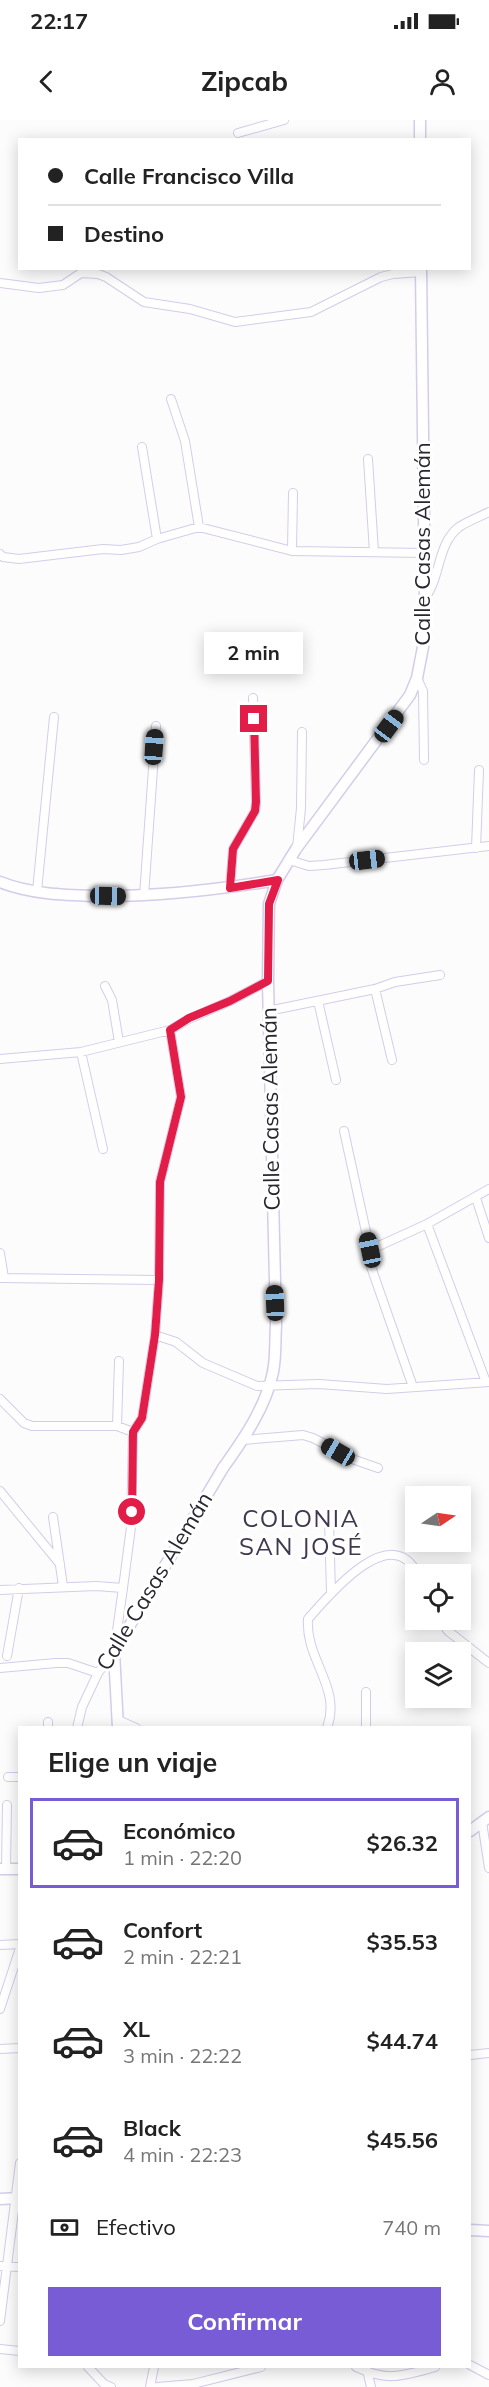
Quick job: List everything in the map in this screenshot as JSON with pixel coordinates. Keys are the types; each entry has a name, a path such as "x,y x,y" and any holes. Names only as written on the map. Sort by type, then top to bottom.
{"street":[{"path":"238,133 284,120"},
{"path":"420,120 420,138"},
{"path":"106,277 110,270"},
{"path":"0,283 39,288 63,285 81,273 98,274 144,302 190,309 235,321 311,312 381,277 421,270"},
{"name":"Calle Casas Alemán","path":"77,1726 82,1707 98,1673 114,1652 223,1468 243,1440 273,1373 276,1325 268,1011 269,904 278,880 296,849 404,706 417,678 423,647 425,598 421,270"},
{"path":"171,399 184,441 199,527"},
{"path":"142,447 157,539"},
{"path":"368,459 374,552"},
{"path":"292,493 292,551"},
{"path":"425,598 431,591 446,542 460,526 489,512"},
{"path":"0,554 3,557 20,559 103,549 121,550 140,547 157,539 199,527 292,551 425,553"},
{"path":"417,678 423,692 424,760"},
{"path":"230,888 233,849 255,811 253,698"},
{"path":"37,891 54,717"},
{"path":"144,896 156,726"},
{"path":"296,849 301,808 302,732"},
{"path":"476,848 480,770"},
{"path":"290,860 309,866 324,865 489,846"},
{"path":"0,882 13,887 60,895 144,896 230,888 278,880"},
{"path":"268,1011 375,989 395,982 440,975"},
{"path":"0,1059 81,1052 170,1030 189,1018 230,1001 268,981"},
{"path":"105,986 112,1000 119,1042"},
{"path":"375,989 393,1060"},
{"path":"318,1001 336,1080"},
{"path":"118,1724 114,1652 131,1527 133,1432 142,1418 155,1335 159,1280 160,1182 181,1097 170,1030"},
{"path":"81,1052 103,1149"},
{"path":"344,1131 370,1250 369,1261 412,1387"},
{"path":"370,1250 427,1224 489,1190"},
{"path":"476,1198 489,1238"},
{"path":"155,1335 176,1342 203,1363 257,1386 268,1388 319,1384 387,1389 487,1382 427,1224"},
{"path":"0,1252 2,1278 159,1280"},
{"path":"117,1426 119,1361"},
{"path":"0,1399 24,1423 32,1426 117,1426 133,1432"},
{"path":"243,1440 303,1435 378,1468"},
{"path":"0,1491 60,1564"},
{"path":"53,1517 63,1586"},
{"path":"329,1519 331,1593"},
{"path":"328,1726 332,1713 332,1701 313,1650 308,1619 331,1593 372,1559 387,1555 398,1556 411,1564"},
{"path":"0,1590 63,1586 123,1588"},
{"path":"7,1656 19,1588"},
{"path":"447,1630 489,1663"},
{"path":"0,1668 68,1663 98,1673"},
{"path":"366,1692 366,1726"},
{"path":"8,1778 18,1777"},
{"path":"3,1869 7,1805"},
{"path":"471,1830 486,1819"},
{"path":"486,1819 489,1868"},
{"path":"0,1945 18,1946"},
{"path":"0,2009 18,1952"},
{"path":"0,2049 18,2048"},
{"path":"471,2055 489,2053"},
{"path":"0,2199 18,2198 3,2266 0,2321"},
{"path":"471,2230 489,2230"},
{"path":"3,2266 18,2267"},
{"path":"0,2349 18,2351"},
{"path":"471,2365 489,2374"},
{"path":"89,2368 104,2384 111,2387"},
{"path":"150,2387 154,2368"},
{"path":"157,2387 194,2385 257,2368"},
{"path":"358,2368 368,2374 387,2378 431,2368"},
{"path":"368,2374 371,2387"}],"district":[{"name":"COLONIA SAN JOSÉ","path":"301,1532"}],"route":[{"path":"132,1512 133,1432 142,1418 155,1335 159,1280 160,1182 181,1097 170,1030 189,1018 230,1001 268,981 269,904 278,880 230,888 233,849 255,811 254,719"}]}
